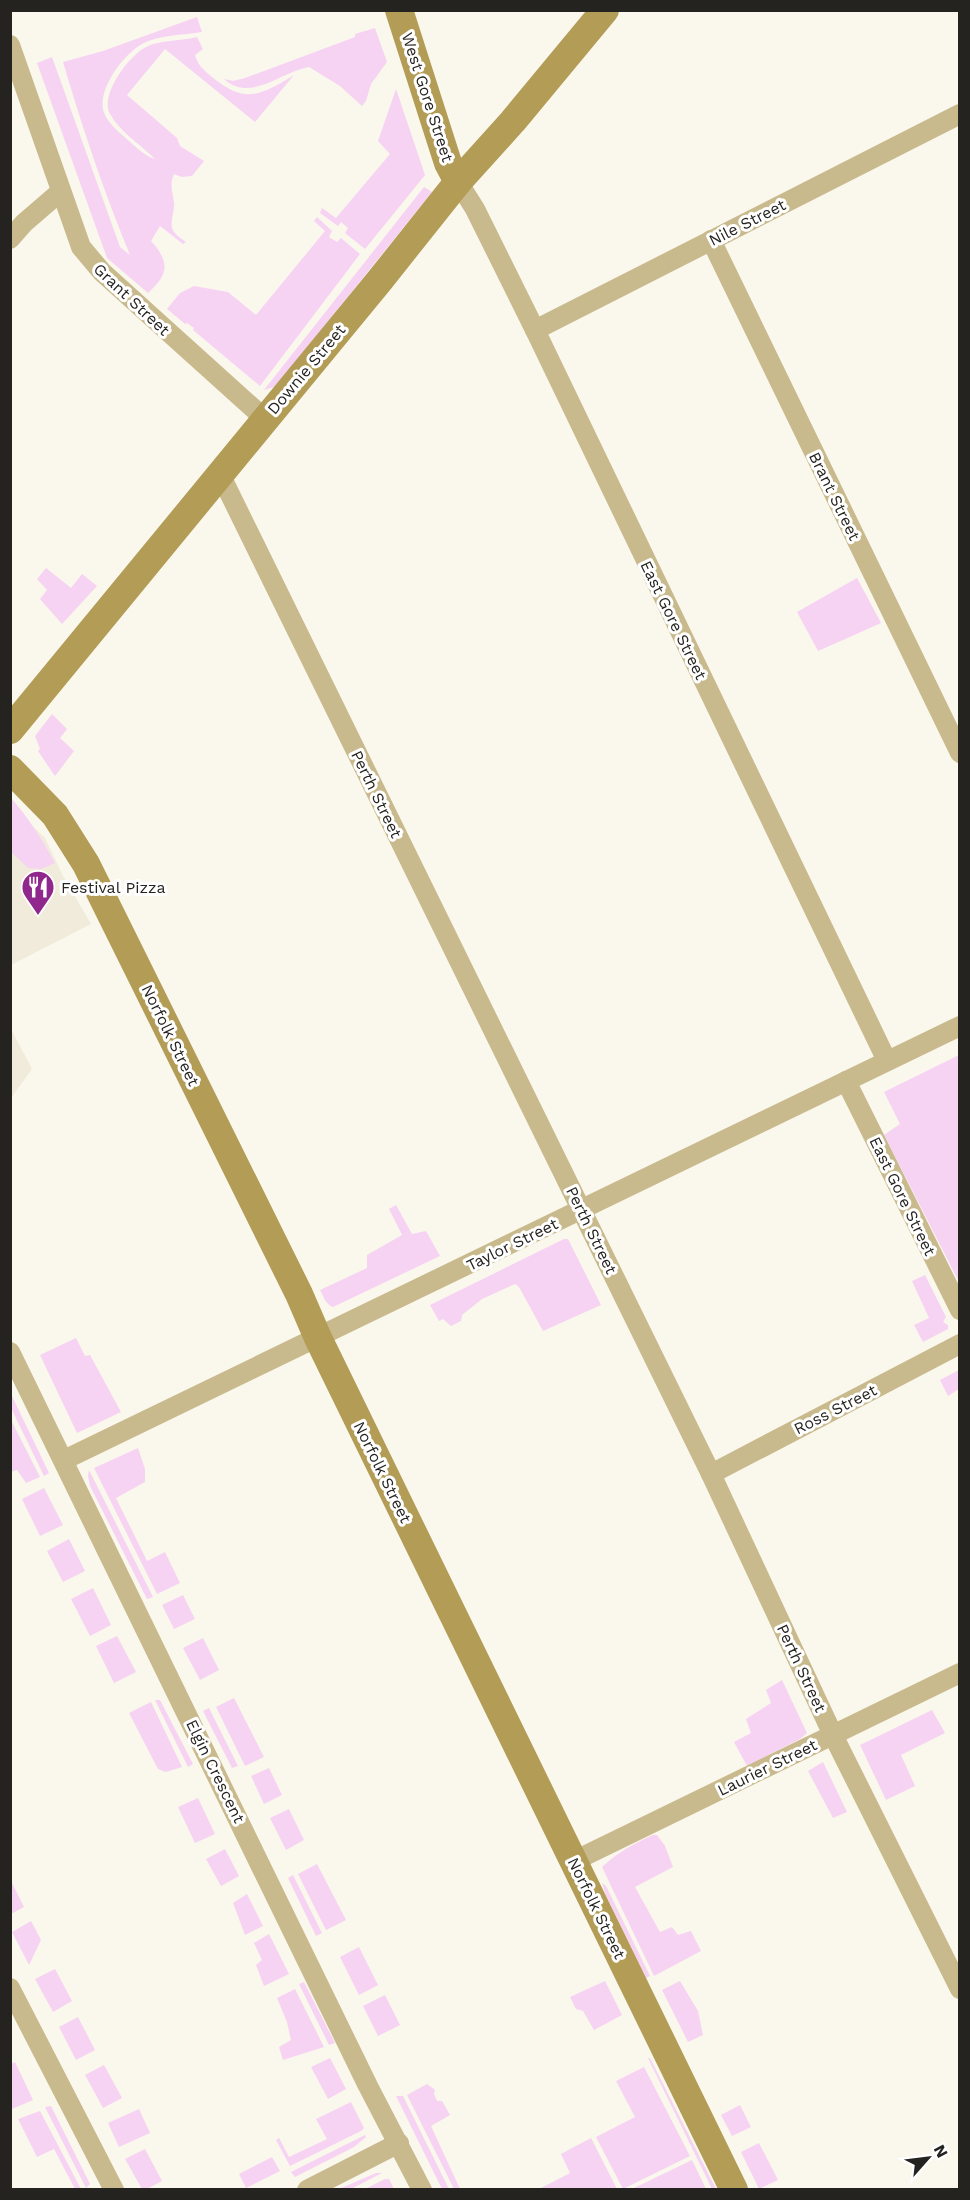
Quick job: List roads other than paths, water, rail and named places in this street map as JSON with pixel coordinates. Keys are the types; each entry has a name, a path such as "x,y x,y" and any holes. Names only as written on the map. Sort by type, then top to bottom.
{"street":[{"name":"West Gore Street","path":"399,10 448,163 458,182"},
{"name":"Downie Street","path":"10,730 458,182 513,121 604,10"},
{"name":"Grant Street","path":"10,45 81,247 95,265 265,419"},
{"name":"Nile Street","path":"535,330 960,114"},
{"name":"East Gore Street","path":"458,182 475,209 535,330 887,1061"},
{"path":"10,239 24,223 60,192"},
{"name":"Brant Street","path":"711,240 960,753"},
{"name":"Perth Street","path":"220,474 711,1473 833,1735 960,1989"},
{"name":"Norfolk Street","path":"10,769 55,816 86,864 295,1285 318,1338 734,2190"},
{"name":"Taylor Street","path":"64,1460 960,1026"},
{"name":"East Gore Street","path":"846,1081 960,1310"},
{"name":"Ross Street","path":"711,1473 960,1344"},
{"name":"Elgin Crescent","path":"10,1352 368,2086 422,2190"},
{"name":"Laurier Street","path":"574,1861 960,1673"},
{"path":"10,1988 114,2190"},
{"path":"307,2190 399,2143"}],"place":[{"name":"Festival Pizza","path":"38,916"}]}
